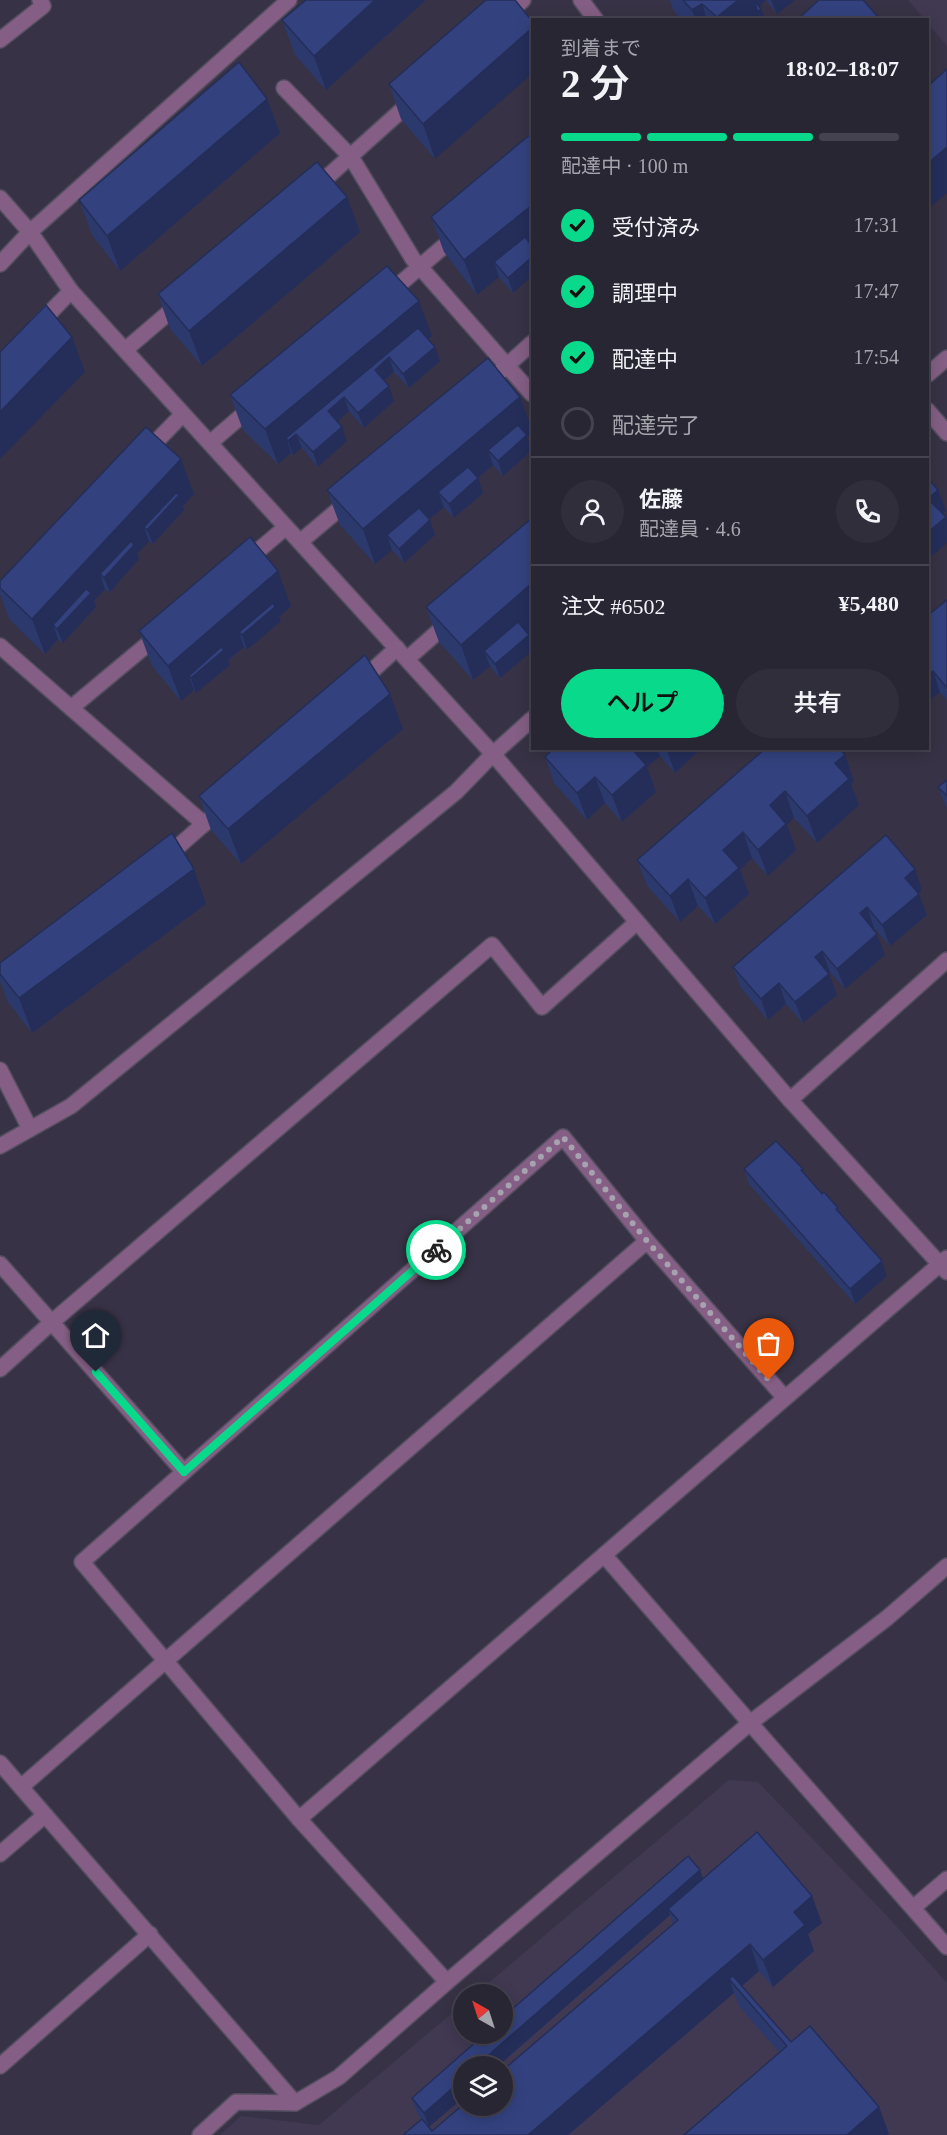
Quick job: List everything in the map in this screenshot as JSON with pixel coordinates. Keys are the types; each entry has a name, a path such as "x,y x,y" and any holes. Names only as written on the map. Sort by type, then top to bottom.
{"street":[{"path":"0,40 43,6 40,0"},
{"path":"0,264 30,232 289,0"},
{"path":"497,24 523,0"},
{"path":"581,0 594,18"},
{"path":"306,195 429,86"},
{"path":"284,88 351,157 413,259 531,393"},
{"path":"0,198 30,232 71,291 493,754 790,1100 945,1265 785,1398 299,1819"},
{"path":"374,305 472,222"},
{"path":"24,341 71,291"},
{"path":"125,350 188,296"},
{"path":"489,381 531,344"},
{"path":"929,373 947,358"},
{"path":"210,443 265,397"},
{"path":"929,412 947,433"},
{"path":"135,464 183,414"},
{"path":"300,542 363,489"},
{"path":"232,572 286,527"},
{"path":"346,695 457,614"},
{"path":"71,708 170,625"},
{"path":"0,646 204,824"},
{"path":"0,1146 71,1106 456,792 531,720"},
{"path":"150,871 236,795"},
{"path":"0,1369 492,945 542,1006 637,922"},
{"path":"790,1100 947,960"},
{"path":"0,1070 30,1129"},
{"path":"447,1982 299,1819 82,1562 563,1137 647,1241 785,1398"},
{"path":"21,1787 647,1241"},
{"path":"0,1264 184,1472"},
{"path":"604,1555 947,1947"},
{"path":"200,2135 236,2102 295,2103 339,2077 750,1723 887,1618 947,1566"},
{"path":"0,1763 295,2103"},
{"path":"0,1854 45,1815"},
{"path":"914,1908 947,1879"},
{"path":"0,2066 150,1934"}],"shaded area":[{"path":"908,0 947,0 947,46 929,25 929,18 923,18"},
{"path":"729,1780 758,1782 888,1917 947,1983 947,2135 220,2135 241,2116 319,2125 453,2012 453,2044 513,2044 513,1984 487,1984"}],"building":[{"path":"306,0 375,0 314,56 282,20"},
{"path":"486,0 515,0 531,20 531,29 423,124 389,84"},
{"path":"683,0 738,0 717,17 702,4 692,10"},
{"path":"754,0 761,9 758,11 757,10"},
{"path":"819,0 863,0 878,17 877,18 799,18"},
{"path":"239,62 267,99 107,236 79,200"},
{"path":"947,69 947,147 929,162 929,85"},
{"path":"531,134 531,206 464,260 431,217"},
{"path":"317,162 347,197 189,331 158,294"},
{"path":"525,237 531,245 531,258 508,278 494,262"},
{"path":"387,266 419,301 265,429 230,395"},
{"path":"46,305 72,337 0,412 0,352"},
{"path":"418,328 435,347 403,374 389,357 375,370 389,386 358,413 344,397 328,411 342,427 313,452 296,434 288,441 286,438"},
{"path":"488,358 520,397 363,529 327,490"},
{"path":"518,425 527,435 498,461 488,450"},
{"path":"146,427 181,459 32,619 0,588 0,581"},
{"path":"468,467 478,478 449,504 438,492"},
{"path":"929,479 938,490 929,498"},
{"path":"176,493 179,495 147,530 144,527"},
{"path":"929,500 946,517 929,531"},
{"path":"419,508 430,520 399,549 387,535"},
{"path":"531,519 531,584 461,645 426,607"},
{"path":"250,537 278,571 168,666 139,631"},
{"path":"131,541 134,545 104,578 100,574"},
{"path":"86,589 91,593 57,629 53,625"},
{"path":"947,600 947,688 933,671 929,674 929,614"},
{"path":"273,603 275,607 242,635 239,632"},
{"path":"518,622 529,635 495,664 484,651"},
{"path":"221,647 224,650 191,678 189,676"},
{"path":"365,655 390,694 228,829 199,796"},
{"path":"552,750 633,750 646,765 612,795 595,777 577,793 545,757"},
{"path":"764,750 841,750 845,755 835,763 849,779 807,816 785,791 770,805 786,824 758,850 743,832 723,850 739,868 705,898 688,879 670,896 637,860"},
{"path":"947,780 947,796 938,787"},
{"path":"172,833 194,869 19,998 0,974 0,963"},
{"path":"886,835 915,869 905,878 919,894 882,925 867,907 860,913 877,934 837,969 822,951 815,957 829,974 795,1002 779,983 761,999 733,967"},
{"path":"776,1141 803,1169 801,1170 822,1194 824,1192 882,1261 850,1289 744,1169"},
{"path":"757,1832 812,1896 794,1912 805,1925 763,1960 750,1944 528,2135 403,2135 422,2119 432,2131 453,2113 453,2116 513,2116 513,2062 678,1920 668,1909"},
{"path":"688,1856 700,1870 513,2034 513,2008"},
{"path":"733,1976 791,2042 810,2026 879,2107 847,2135 684,2135 787,2046 729,1979"},
{"path":"474,2044 501,2044 488,2056 460,2056"},
{"path":"453,2062 453,2088 424,2113 412,2098"}],"way so far":[{"path":"436,1250 563,1137 647,1241 769,1380"}],"route":[{"path":"96,1372 184,1472 436,1250"}]}
